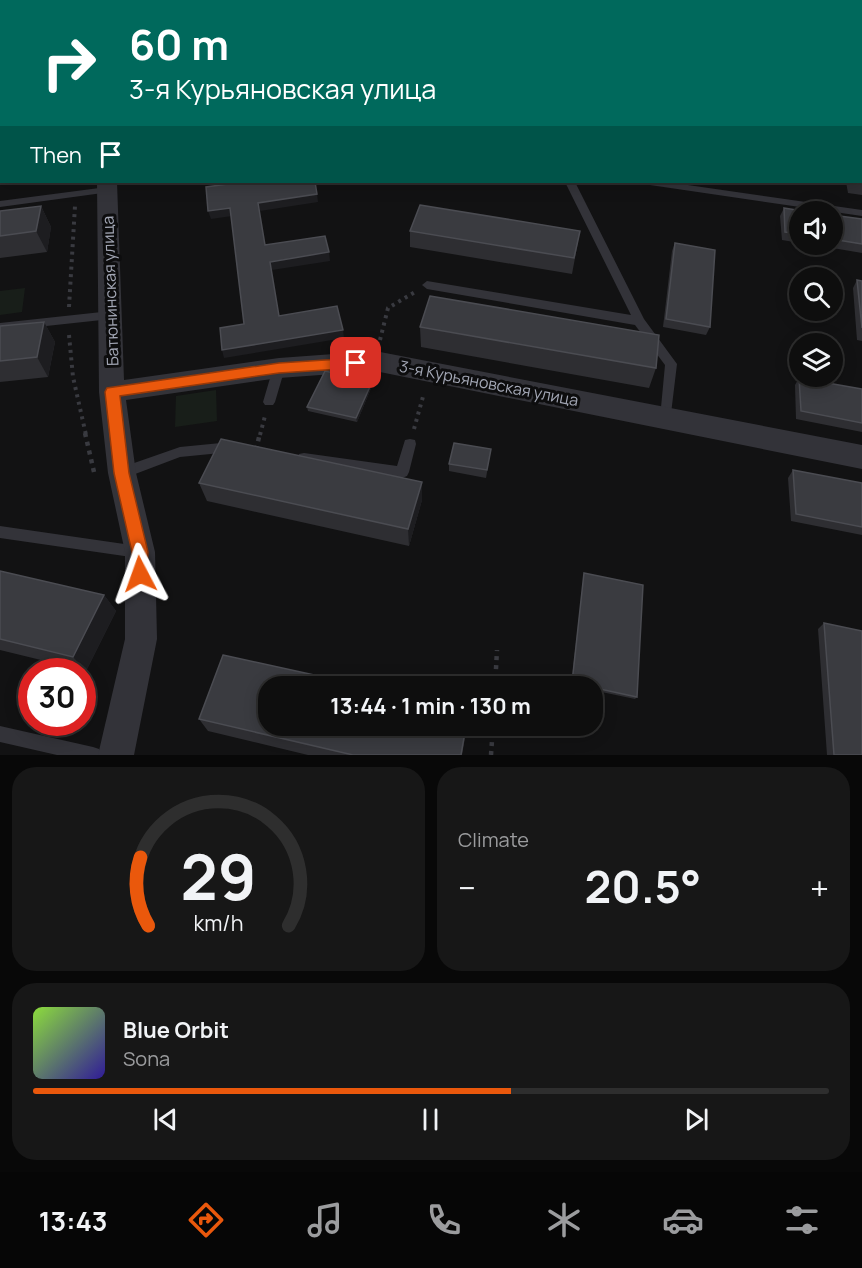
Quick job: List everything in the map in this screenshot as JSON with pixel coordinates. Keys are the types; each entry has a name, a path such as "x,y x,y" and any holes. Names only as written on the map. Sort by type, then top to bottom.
{"street":[{"name":"Батюнинская улица","path":"107,186 112,392 108,474 140,552 141,639 116,755"},
{"name":"3-я Курьяновская улица","path":"112,392 279,368 375,361 862,457"}],"lane":[{"path":"570,183 639,321 671,364 666,418"},
{"path":"657,183 862,213"},
{"path":"0,204 75,194 107,186"},
{"path":"427,285 639,321"},
{"path":"0,327 111,315"},
{"path":"269,402 279,368"},
{"path":"290,456 402,472 410,444"},
{"path":"108,474 180,452 235,447 256,450"},
{"path":"0,532 140,552"},
{"path":"0,734 93,755"}],"path":[{"path":"75,194 68,320 72,377 108,474"},
{"path":"375,361 388,308 427,285"},
{"path":"410,444 430,372"},
{"path":"256,450 269,402"},
{"path":"496,676 497,650"},
{"path":"491,755 492,736"}],"shaded area":[{"path":"25,288 22,312 0,315 0,291"},
{"path":"216,390 217,421 175,427 176,396"}],"building":[{"path":"236,183 315,183 317,194 258,203 265,245 325,236 329,252 270,262 279,316 337,306 343,330 222,350 220,328 244,324 230,208 208,211 206,187"},
{"path":"420,205 580,231 574,258 410,231"},
{"path":"41,206 36,231 0,236 0,211"},
{"path":"784,208 789,209 789,233 785,232"},
{"path":"843,216 862,219 862,244 843,241"},
{"path":"675,243 715,250 710,327 666,319"},
{"path":"857,280 862,281 862,328"},
{"path":"430,296 659,335 656,368 420,327"},
{"path":"44,322 37,357 0,361 0,326"},
{"path":"325,371 372,382 356,418 307,407"},
{"path":"843,386 862,389 862,423 801,411 800,387"},
{"path":"221,439 422,482 408,529 199,483"},
{"path":"454,443 491,449 487,470 449,464"},
{"path":"793,470 862,483 862,527 796,514"},
{"path":"0,571 104,595 73,657 0,639"},
{"path":"584,573 643,585 637,697 603,690 603,676 573,676"},
{"path":"824,623 862,631 862,755 834,755"},
{"path":"223,655 319,676 258,676 258,733 199,719"},
{"path":"272,736 464,736 461,755 353,755"}],"route":[{"path":"140,574 140,552 122,473 112,392 279,368 356,363"}]}
